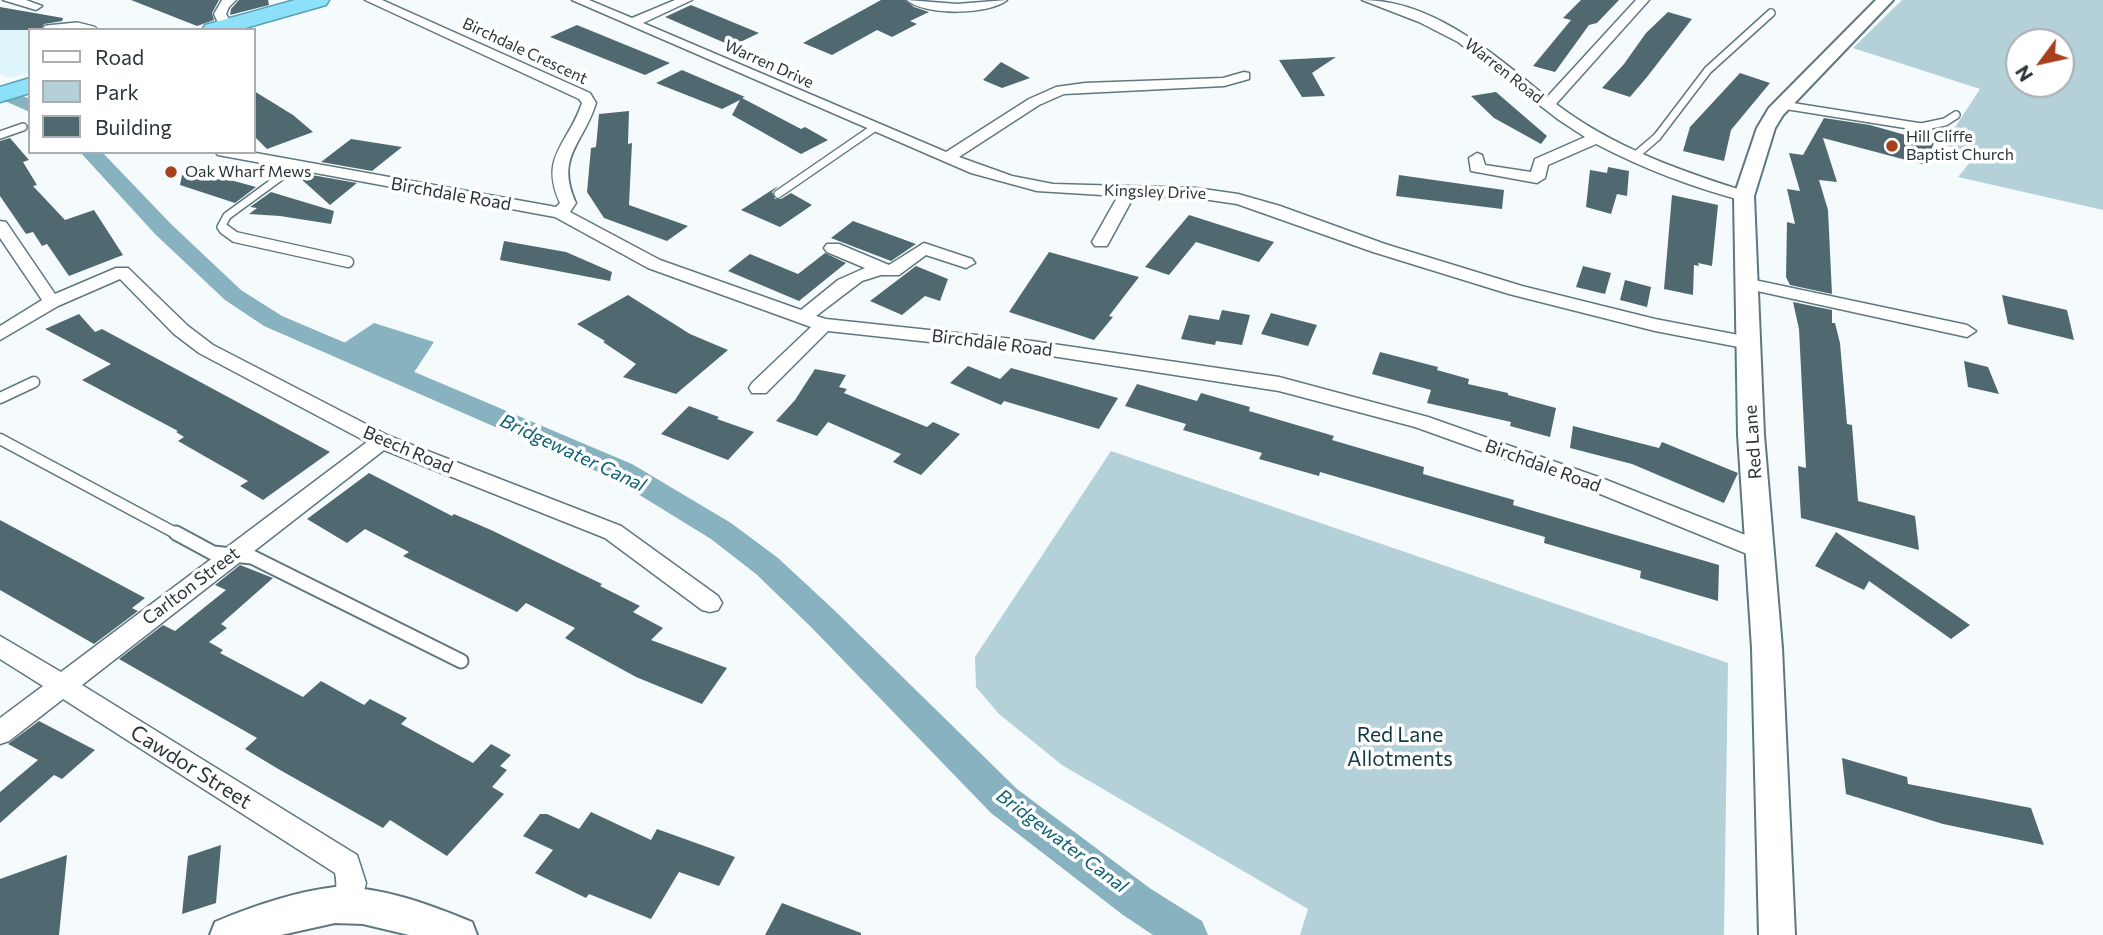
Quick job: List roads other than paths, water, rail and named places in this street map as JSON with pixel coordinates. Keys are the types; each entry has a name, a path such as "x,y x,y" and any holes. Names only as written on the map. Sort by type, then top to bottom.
{"highway":[{"path":"220,28 318,0"},
{"path":"0,95 28,85"}],"street":[{"path":"9,0 36,6"},
{"path":"220,28 219,14 229,0"},
{"name":"Birchdale Crescent","path":"371,0 585,96 589,103 587,112 557,172 559,187 568,203 560,213"},
{"name":"Warren Drive","path":"579,0 947,158"},
{"path":"633,23 686,0"},
{"path":"913,0 934,7 985,5 1001,0"},
{"name":"Warren Road","path":"1368,0 1419,18 1464,39 1548,105 1597,138 1744,196"},
{"path":"1548,105 1643,0"},
{"name":"Red Lane","path":"1777,935 1767,648 1751,435 1744,196 1766,128 1783,105 1885,0"},
{"path":"947,158 1034,102 1061,90 1085,86 1224,82 1244,76"},
{"path":"1477,158 1477,168 1537,178 1541,162 1597,138"},
{"name":"Birchdale Road","path":"232,154 560,213 654,264 824,325 1032,347 1279,384 1421,422 1595,484 1760,550"},
{"name":"Kingsley Drive","path":"947,158 988,175 1039,187 1070,190 1186,190 1258,204 1379,248 1557,302 1675,331 1749,343"},
{"path":"1101,242 1109,221 1124,205 1129,189"},
{"path":"0,226 52,302 0,334"},
{"path":"833,247 893,271 924,248 966,263"},
{"path":"803,318 840,285 883,269"},
{"name":"Beech Road","path":"52,302 122,272 181,330 206,349 382,441 613,532 710,603"},
{"path":"1745,283 1967,331"},
{"path":"759,388 824,325"},
{"name":"Carlton Street","path":"0,733 382,441"},
{"name":"Cawdor Street","path":"0,646 347,865 352,883 348,905"},
{"path":"228,935 299,913 348,905 405,915 459,935"}],"lane":[{"path":"1636,155 1657,137 1708,70 1771,13"},
{"path":"57,28 85,28"},
{"path":"1783,105 1904,126 1934,126 1950,121 1956,115"},
{"path":"0,135 23,127"},
{"path":"778,194 874,128"},
{"path":"294,167 228,216 223,230 235,237 348,262"},
{"path":"0,398 34,382"},
{"path":"0,439 213,553 252,557 461,662"}],"waterway":[{"name":"Bridgewater Canal","path":"0,92 28,105"},
{"name":"Bridgewater Canal","path":"92,154 163,229 233,295 273,321 622,471 721,531 767,566 822,618 1004,801 1137,902 1188,935"}],"place":[{"name":"Hill Cliffe Baptist Church","path":"1892,146"},
{"name":"Oak Wharf Mews","path":"171,172"}],"park label":[{"name":"Red Lane Allotments","path":"1400,747"}]}
